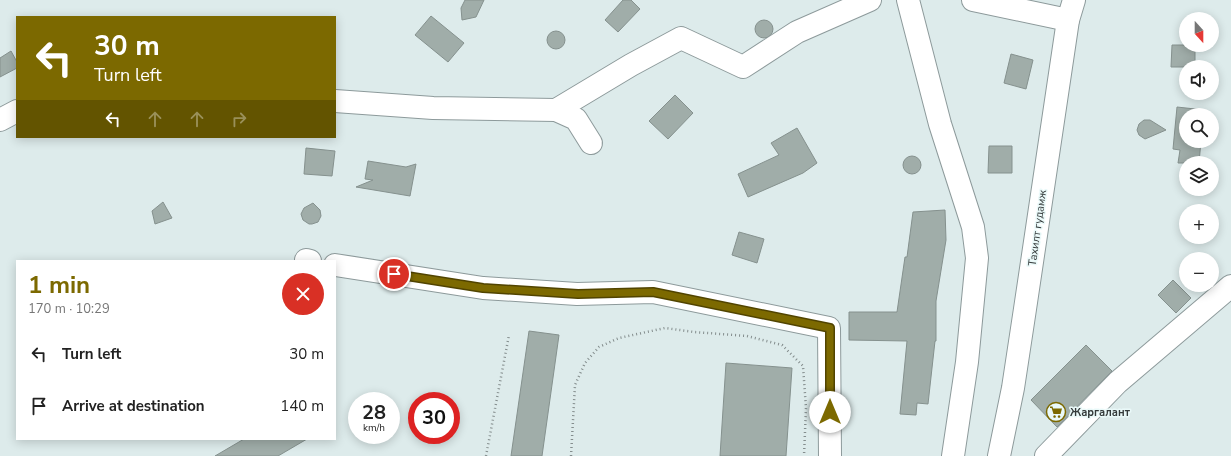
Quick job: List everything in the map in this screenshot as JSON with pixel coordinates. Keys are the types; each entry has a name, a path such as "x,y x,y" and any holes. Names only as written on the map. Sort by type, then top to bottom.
{"street":[{"path":"556,110 631,65 681,38 743,68 797,32 870,0"},
{"path":"908,0 940,124 973,227 977,258 967,362 953,456"},
{"path":"973,0 1071,10"},
{"name":"Тахилт гудамж","path":"999,456 1013,388 1071,10"},
{"path":"336,101 433,108 556,110 576,119 591,143"},
{"path":"0,120 16,112"},
{"path":"336,265 483,288 578,294 653,292 830,328 830,456"},
{"path":"1046,456 1118,382 1231,286"}],"path":[{"path":"571,456 575,385 585,363 599,348 619,338 665,328 747,336 782,345 803,366 806,408 804,456"},
{"path":"486,456 509,335"}],"building":[{"path":"465,0 484,0 476,17 462,20 461,8"},
{"path":"623,0 631,0 640,9 618,32 605,20"},
{"path":"431,16 464,43 448,62 415,35"},
{"path":"764,20 770,23 773,29 770,35 764,38 758,35 755,29 758,23"},
{"path":"552,31 560,31 565,36 563,47 560,49 552,49 547,44 547,36"},
{"path":"1172,45 1179,45 1179,52 1195,52 1195,60 1179,60 1179,67 1171,67"},
{"path":"11,51 16,60 16,69 0,77 0,58"},
{"path":"1011,54 1033,60 1026,89 1004,83"},
{"path":"675,95 693,113 668,139 649,121"},
{"path":"1177,107 1186,108 1179,108 1179,148 1200,148 1200,156 1179,156 1180,150 1173,149"},
{"path":"1144,120 1150,120 1166,130 1145,139 1139,135 1137,130 1139,124"},
{"path":"797,128 817,163 803,173 748,197 738,174 779,155 771,143"},
{"path":"989,146 1012,146 1012,173 988,173"},
{"path":"306,148 335,151 332,176 304,174"},
{"path":"908,156 916,156 921,161 919,172 916,174 908,174 903,169 903,161"},
{"path":"368,161 406,167 416,164 410,196 356,187 373,180 365,179"},
{"path":"163,202 172,218 155,224 152,211"},
{"path":"313,203 320,210 321,216 318,222 309,224 303,220 301,214 304,208"},
{"path":"945,210 946,240 936,301 936,341 928,404 917,403 916,415 900,414 907,341 849,340 849,312 897,312 913,212"},
{"path":"739,232 764,239 757,263 732,255"},
{"path":"1173,280 1179,286 1179,292 1185,292 1191,298 1176,313 1158,295"},
{"path":"529,331 559,335 542,456 511,456"},
{"path":"1086,345 1112,371 1057,427 1031,400"},
{"path":"726,363 792,368 786,456 720,456"},
{"path":"242,440 305,440 278,456 215,456"}],"place":[{"name":"Жаргалант","path":"1056,412"}],"route":[{"path":"394,274 483,288 578,294 653,292 830,328 830,412"}]}
